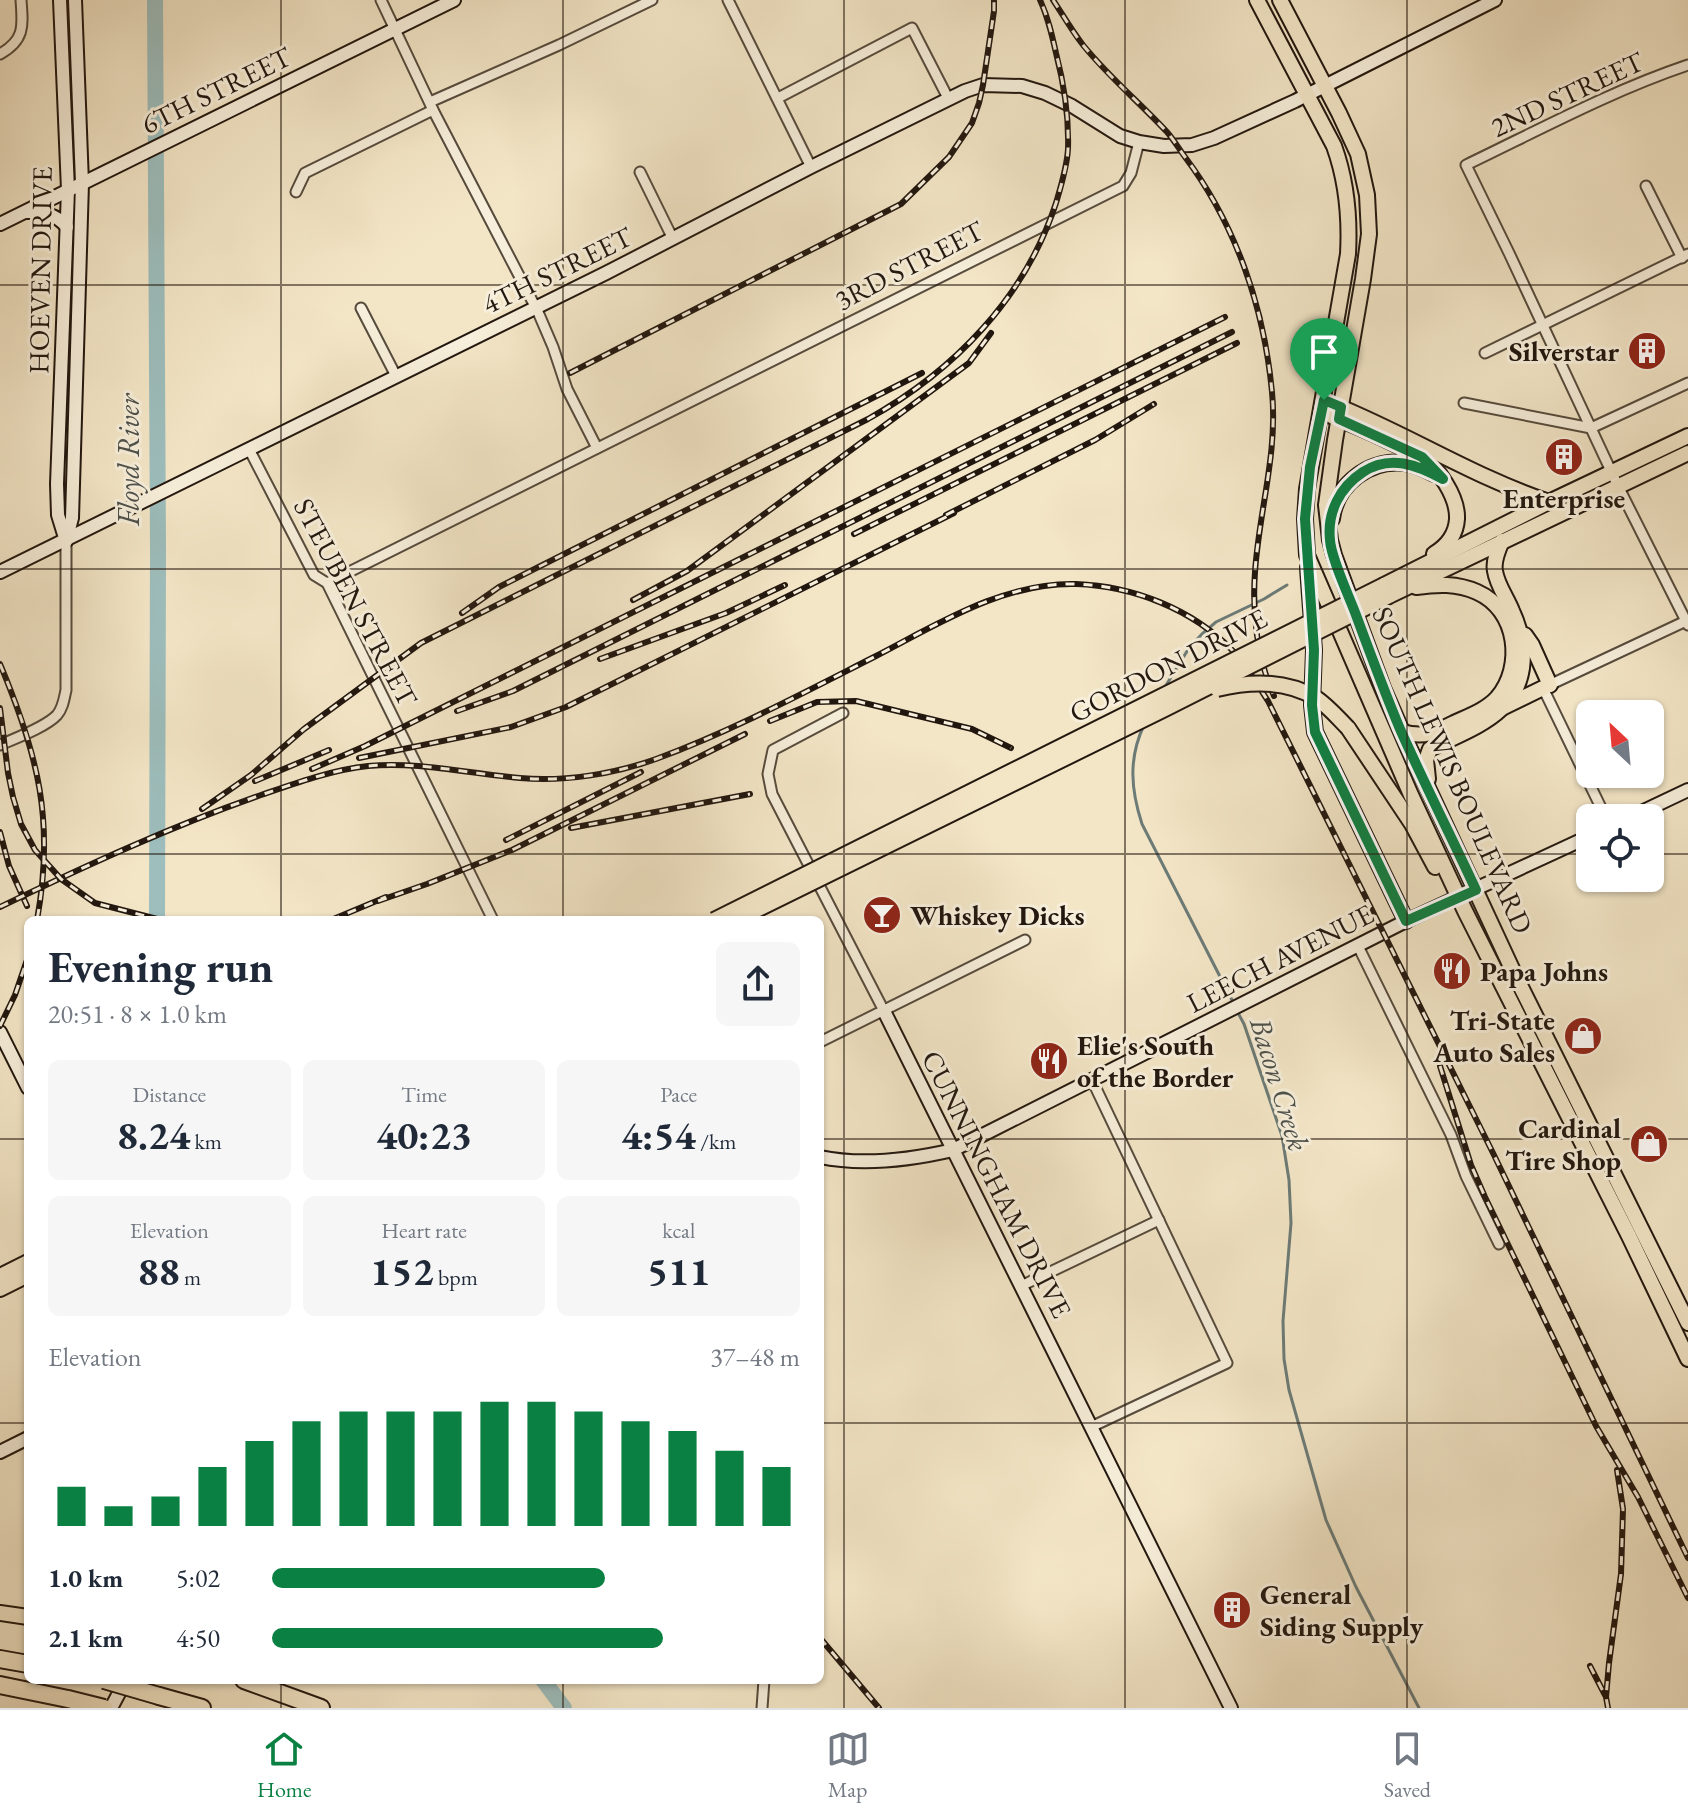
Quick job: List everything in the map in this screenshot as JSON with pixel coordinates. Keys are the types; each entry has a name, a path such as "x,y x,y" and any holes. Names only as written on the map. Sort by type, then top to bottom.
{"highway":[{"path":"0,1659 24,1663"},
{"path":"118,1684 202,1708"},
{"path":"255,1684 321,1708"},
{"path":"0,1685 104,1708"}],"main road":[{"name":"HOEVEN DRIVE","path":"60,0 68,190 57,484 58,515 66,541"},
{"name":"HOEVEN DRIVE","path":"66,541 72,518 82,183 75,0"},
{"name":"6TH STREET","path":"0,224 454,0"},
{"name":"SOUTH LEWIS BOULEVARD","path":"1257,0 1329,137 1341,166 1350,221 1348,254 1310,467 1306,504 1307,555 1458,898 1688,1359"},
{"name":"SOUTH LEWIS BOULEVARD","path":"1280,0 1358,154 1367,195 1369,234 1326,505 1330,540 1377,673 1405,739 1513,971 1688,1323"},
{"path":"1139,142 1164,146 1192,145 1214,138 1495,0"},
{"name":"4TH STREET","path":"0,572 673,239 948,98 983,85 1022,86 1045,93 1120,136 1139,142"},
{"path":"24,212 48,213 60,218 67,227"},
{"path":"1323,407 1501,485 1549,502"},
{"path":"1340,413 1422,457 1443,479 1456,505 1456,528 1444,548 1391,589"},
{"name":"GORDON DRIVE","path":"722,916 1391,589 1502,541 1688,436"},
{"name":"GORDON DRIVE","path":"744,916 1165,709 1549,502 1688,453"},
{"path":"1330,540 1333,508 1341,492 1369,468 1379,464 1405,463 1421,467 1443,479"},
{"path":"1433,799 1426,769 1430,749 1546,686 1532,645 1520,629 1494,570 1502,541"},
{"path":"1307,555 1314,650 1312,705 1315,732 1406,921"},
{"path":"1389,743 1414,735 1425,736 1484,708 1504,688 1514,658 1511,633 1487,597 1455,585 1391,589"},
{"path":"1500,709 1515,688 1521,672 1524,659 1520,629"},
{"path":"1165,709 1214,690 1258,683 1272,683 1317,698 1348,728 1412,824 1445,885 1458,898"},
{"path":"1405,739 1430,749"},
{"path":"1658,804 1688,790"},
{"name":"LEECH AVENUE","path":"824,1158 882,1160 953,1150 1406,921 1576,843"},
{"name":"CUNNINGHAM DRIVE","path":"884,1011 1231,1708"},
{"path":"0,1032 24,1080"},
{"path":"0,1276 24,1264"},
{"path":"0,1289 24,1277"},
{"path":"0,1452 24,1440"},
{"path":"0,1613 24,1616"},
{"path":"92,1708 103,1684"},
{"path":"111,1708 124,1684"}],"street":[{"path":"0,54 19,40 21,0"},
{"path":"381,0 431,106 536,307 567,389 597,448"},
{"path":"296,192 305,173 431,106 652,0"},
{"path":"728,0 811,167"},
{"path":"778,98 912,28 948,98"},
{"name":"2ND STREET","path":"1543,326 1466,165 1580,110 1688,65"},
{"name":"3RD STREET","path":"327,583 1123,186 1131,173 1139,142"},
{"path":"640,172 673,239"},
{"path":"1485,353 1685,256 1646,186"},
{"path":"361,308 396,376"},
{"path":"1543,326 1687,622 1546,686 1600,804"},
{"path":"1464,403 1591,428 1688,383"},
{"name":"STEUBEN STREET","path":"249,449 314,575 327,583 491,916"},
{"name":"HOEVEN DRIVE","path":"0,745 48,722 63,705 66,690 66,541"},
{"name":"CUNNINGHAM DRIVE","path":"843,713 773,750 768,774 772,794 884,1011"},
{"path":"824,1040 1025,940"},
{"path":"1358,946 1451,1135 1466,1176 1499,1244"},
{"path":"1091,1427 1227,1363 1092,1080"},
{"path":"1021,1286 1159,1220"},
{"path":"762,1708 764,1684"}],"waterway":[{"name":"Floyd River","path":"155,0 157,916"},
{"name":"Bacon Creek","path":"1165,687 1189,648 1216,622 1287,585"},
{"name":"Bacon Creek","path":"1144,725 1133,762 1135,799 1142,824 1234,1004"},
{"name":"Bacon Creek","path":"1237,1011 1282,1136 1289,1180 1291,1223 1283,1321 1289,1390 1326,1520 1356,1587 1419,1708"},
{"name":"Floyd River","path":"546,1684 564,1708"}],"railway":[{"path":"570,373 901,204 949,157 972,123 983,85 994,0"},
{"path":"202,809 251,775 304,729 421,643 868,419 899,400 957,355 983,329 1026,270 1043,238 1064,176 1068,149 1065,101 1051,33 1040,0"},
{"path":"1053,0 1083,45 1167,132 1219,210 1245,268 1262,329 1272,392 1272,437 1257,549 1254,603 1260,651 1274,696"},
{"path":"312,769 365,746 1225,317"},
{"path":"457,711 513,691 1232,332"},
{"path":"633,600 687,571 969,363 991,333"},
{"path":"854,534 1237,343"},
{"path":"462,613 499,587 922,373"},
{"path":"946,515 1095,440 1154,404"},
{"path":"359,758 511,727 566,707 954,513"},
{"path":"0,907 195,820 287,786 341,771 368,766 406,765 554,779 589,776 640,764 740,724 972,607 1023,590 1076,584 1119,589 1160,602 1216,635 1242,662 1268,701 1493,1153 1688,1558"},
{"path":"600,659 726,613 785,585"},
{"path":"0,664 24,728 40,789 44,851 38,916"},
{"path":"770,721 817,702 856,701 972,729 1011,748"},
{"path":"0,708 13,797 21,824 35,850 61,879 95,903 145,916"},
{"path":"378,901 512,850 745,734"},
{"path":"255,781 329,750"},
{"path":"506,840 641,772"},
{"path":"571,828 750,794"},
{"path":"0,832 9,866 27,906"},
{"path":"341,916 386,897"},
{"path":"0,1026 24,969"},
{"path":"1440,1066 1471,1165 1485,1197 1596,1426 1638,1497 1688,1598"},
{"path":"1608,1708 1609,1663 1621,1574 1623,1509 1617,1470"},
{"path":"824,1643 879,1708"},
{"path":"1590,1666 1605,1695"}],"place":[{"name":"Silverstar","path":"1647,351"},
{"name":"Enterprise","path":"1564,457"},
{"name":"Whiskey Dicks","path":"882,915"},
{"name":"Papa Johns","path":"1452,971"},
{"name":"Tri-State Auto Sales","path":"1583,1036"},
{"name":"Elie's South of the Border","path":"1049,1061"},
{"name":"Cardinal Tire Shop","path":"1649,1144"},
{"name":"General Siding Supply","path":"1232,1610"}],"route":[{"path":"1324,400 1341,407 1339,419 1422,457 1443,479 1421,467 1405,463 1379,464 1369,468 1341,492 1333,508 1330,540 1383,688 1476,890 1406,921 1315,732 1312,705 1314,650 1305,519 1310,467 1324,400"}]}
